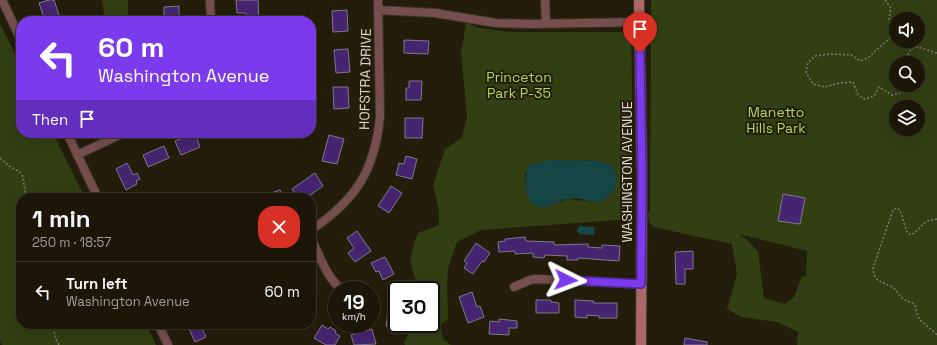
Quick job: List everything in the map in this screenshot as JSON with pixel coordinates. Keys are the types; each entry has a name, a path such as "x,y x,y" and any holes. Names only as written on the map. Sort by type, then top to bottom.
{"main road":[{"name":"WASHINGTON AVENUE","path":"640,0 642,177 641,345"}],"street":[{"path":"2,0 16,29"},
{"path":"210,0 210,16"},
{"name":"HOFSTRA DRIVE","path":"316,227 327,219 348,200 362,179 373,156 380,116 378,0"},
{"path":"545,0 546,23"},
{"path":"378,10 435,13 496,23 640,22"},
{"path":"69,138 96,193"},
{"path":"78,155 114,138"},
{"path":"316,248 333,281"},
{"path":"514,287 536,279 641,284"},
{"path":"160,329 168,345"}],"path":[{"path":"885,0 891,8 889,18 892,32 890,38 869,57 860,61 851,56 830,54 815,56 808,63 806,72 813,84 825,86 853,82 858,95 865,99 874,96 878,88 892,95 903,92"},
{"path":"908,56 909,52 914,47 937,53"},
{"path":"0,158 9,166 20,172 23,176 25,193"},
{"path":"937,219 928,220 912,235 907,232 900,210 897,208 892,210 873,268 873,274 878,281 893,287 903,298 915,305 916,313 920,322 937,335"},
{"path":"54,329 59,345"}],"green space":[{"path":"102,0 128,0 128,16 104,16"},
{"name":"Manetto Hills Park","path":"651,0 937,0 937,345 797,345 798,332 777,322 741,317 727,309 737,274 732,244 653,227 649,221 648,214 650,211","holes":["739,234 807,251 806,277 802,276 794,297 785,304 764,298 758,251"]},
{"path":"0,23 16,56 16,138 55,138 83,193 16,193 16,329 148,329 156,345 2,345 0,340"},
{"name":"Princeton Park P-35","path":"466,23 480,28 509,32 631,32 633,137 632,219 481,230 457,242 448,268 448,319 440,325 440,281 416,281 410,262 418,233 439,225 439,211 433,185 445,149 462,138 467,116 461,54","holes":["597,160 595,202 568,199 544,207 531,203 526,189 525,174 576,161"]},
{"path":"440,325 443,339 451,345 405,345 404,341 409,333 440,333"}],"water":[{"path":"553,160 597,160 613,166 616,178 615,187 609,196 598,202 574,198 544,207 537,206 532,203 527,192 526,178 529,166 540,162"},
{"path":"579,226 594,227 594,235 579,234 579,232 577,232"}],"building":[{"path":"54,0 59,16 43,16 39,3"},
{"path":"236,0 258,0 259,16 246,16 246,13 237,13"},
{"path":"179,6 179,16 164,16 164,7"},
{"path":"347,10 348,31 333,32 332,11"},
{"path":"404,40 429,41 428,54 404,53"},
{"path":"348,49 350,72 336,73 334,50"},
{"path":"409,81 422,81 421,100 406,100 406,88 409,88"},
{"path":"333,87 348,87 349,108 334,109"},
{"path":"405,118 423,118 422,138 405,138"},
{"path":"329,135 344,139 337,164 322,161"},
{"path":"182,138 197,138 200,147 181,155 175,141"},
{"path":"164,146 169,158 148,167 143,155"},
{"path":"406,156 417,159 412,179 396,175 399,163 404,164"},
{"path":"127,163 133,175 137,173 140,179 136,181 137,184 126,190 116,169"},
{"path":"315,173 323,186 313,193 295,193 292,189"},
{"path":"391,186 402,193 389,213 378,206"},
{"path":"280,190 281,193 271,193"},
{"path":"783,194 805,198 800,224 778,221"},
{"path":"357,231 371,251 355,262 348,253 354,248 347,238"},
{"path":"525,237 526,241 554,242 554,245 588,244 588,247 602,248 602,245 620,246 619,261 578,258 578,260 567,260 567,256 545,255 544,258 533,257 533,253 515,254 515,251 499,252 498,242 505,241 505,239"},
{"path":"476,243 490,253 473,274 464,268 467,263 464,261"},
{"path":"693,251 693,269 685,269 685,284 676,284 675,252"},
{"path":"385,257 394,274 383,280 379,271 376,272 371,263"},
{"path":"472,292 477,307 480,306 484,317 468,323 459,297"},
{"path":"536,300 551,300 551,302 559,303 559,313 536,313"},
{"path":"575,300 594,301 593,303 617,303 617,318 599,318 599,316 587,315 587,318 575,317"},
{"path":"388,313 388,326 386,326"},
{"path":"499,319 517,321 517,328 509,328 509,335 489,334 490,321 499,322"},
{"path":"322,325 328,329 328,333 335,333 340,336 335,345 326,345 314,338"},
{"path":"189,329 202,329 206,337 195,342"},
{"path":"358,333 373,333 376,344 354,345 351,335"},
{"path":"685,338 707,342 707,345 684,345"}],"route":[{"path":"566,280 641,284 642,177 640,53"}]}
